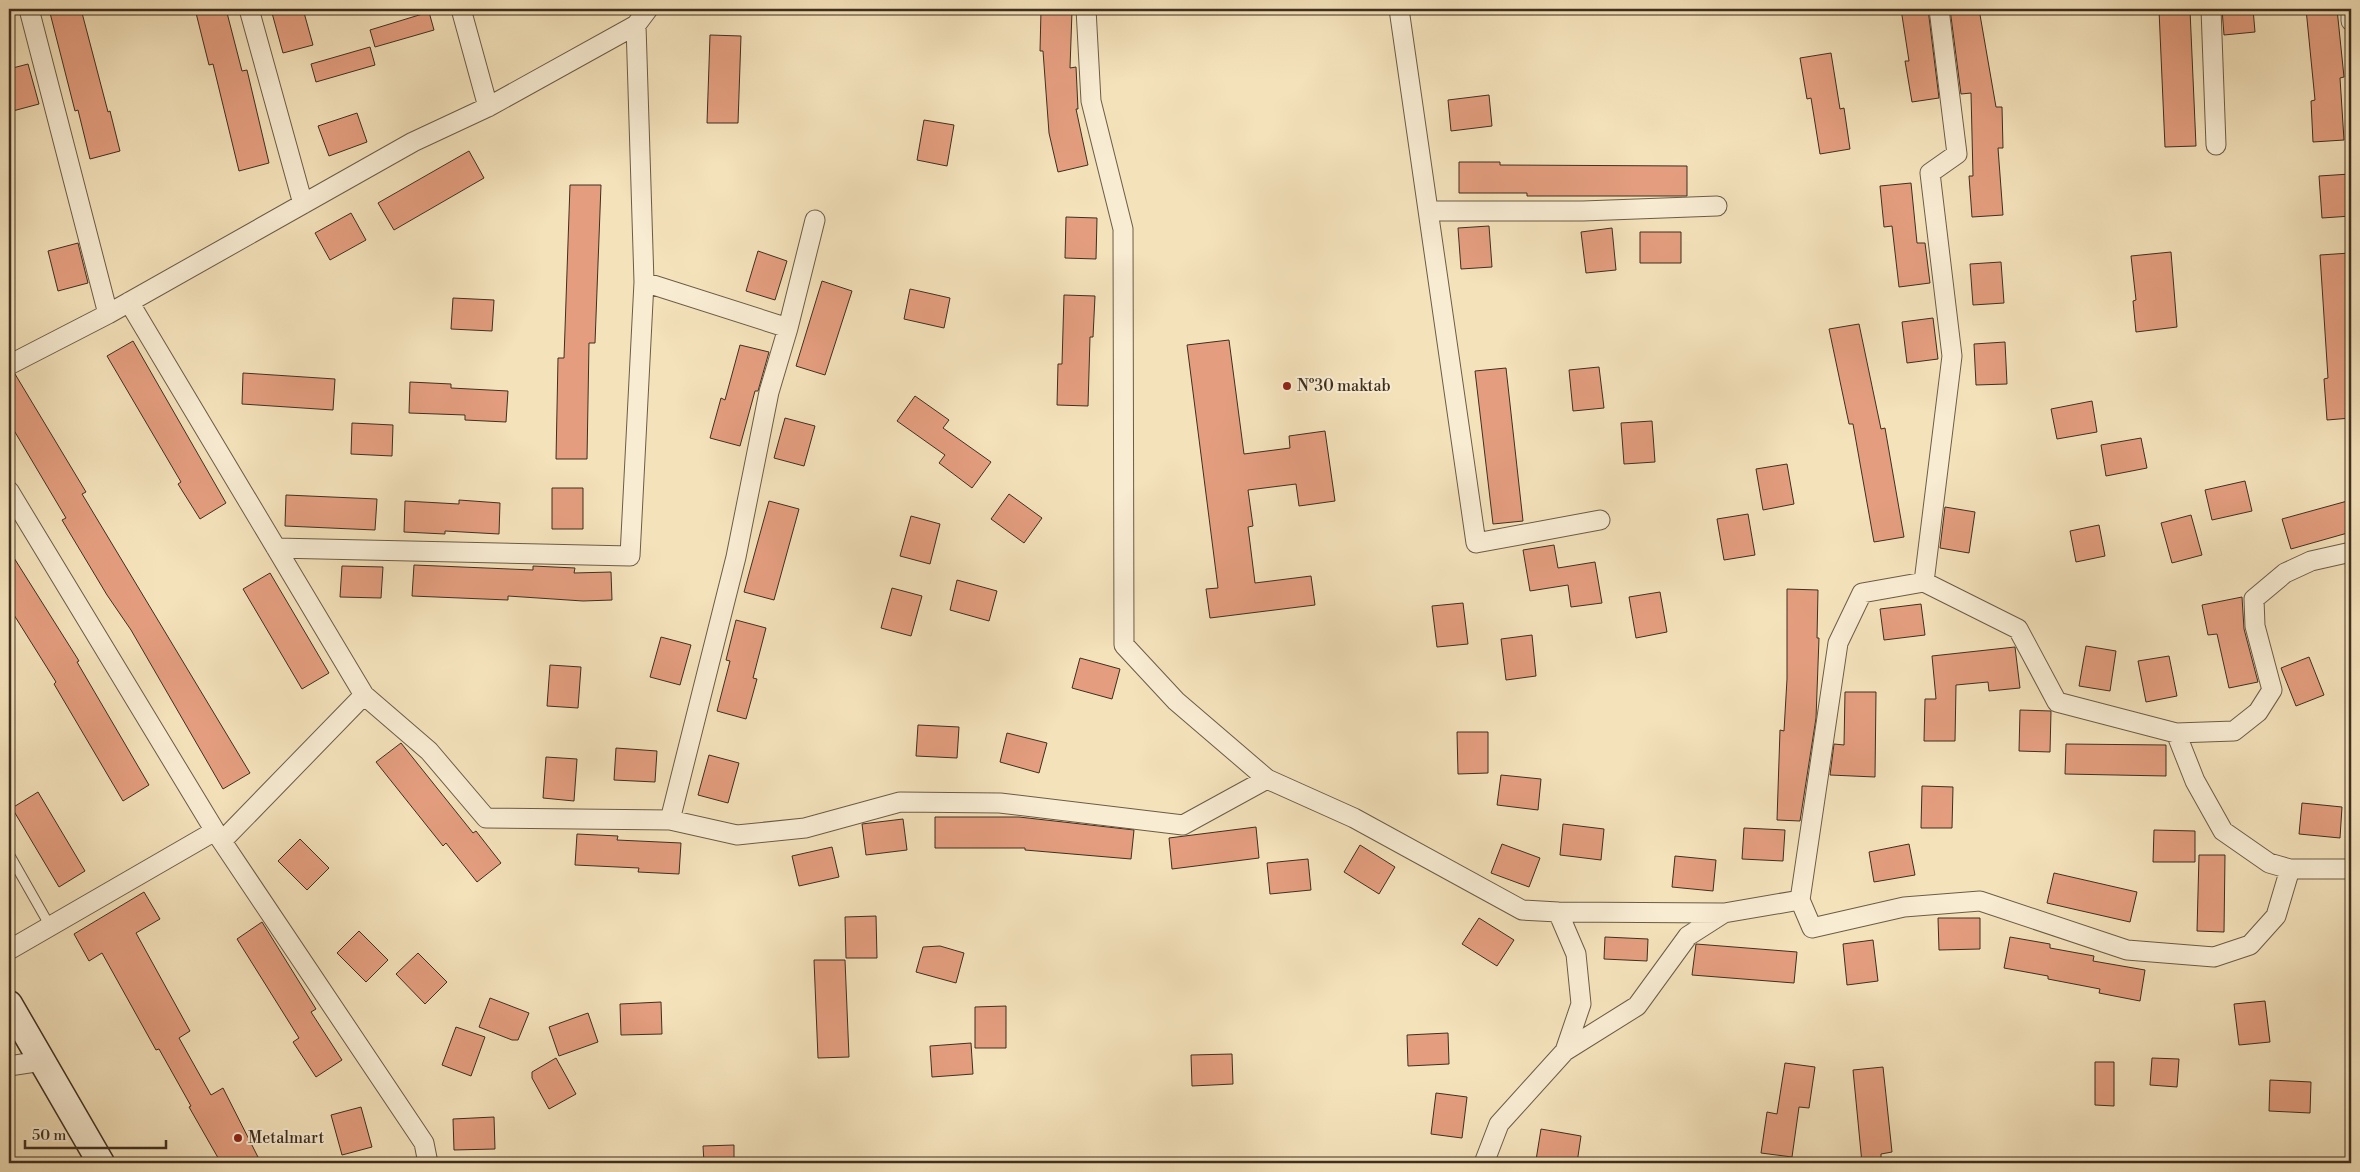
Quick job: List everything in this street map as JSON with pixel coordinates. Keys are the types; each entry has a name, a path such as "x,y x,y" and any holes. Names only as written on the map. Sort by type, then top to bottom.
{"main road":[{"path":"9,1004 100,1163"}],"street":[{"path":"30,9 108,314"},
{"path":"250,9 303,204"},
{"path":"461,9 488,107"},
{"path":"9,365 108,314 413,142 488,107 636,25 648,9"},
{"path":"1086,9 1091,101 1123,229 1124,646 1176,701 1267,779 1354,818 1522,910 1724,913 1800,900"},
{"path":"1399,9 1476,543 1600,520"},
{"path":"1924,582 1952,356 1930,173 1957,154 1939,9"},
{"path":"2210,9 2216,146"},
{"path":"2350,9 2351,21"},
{"path":"276,548 630,556 644,282 636,25"},
{"path":"1428,211 1583,211 1717,206"},
{"path":"670,820 736,557 769,392 788,328 815,220"},
{"path":"644,282 788,328"},
{"path":"129,302 364,695 429,751 486,818 670,820 737,835 805,828 900,802 980,802 1183,825 1267,779"},
{"path":"9,492 219,836 424,1143 428,1163"},
{"path":"2290,869 2276,916 2250,944 2214,957 2127,950 1980,901 1904,907 1812,928 1800,900 1838,643 1862,593 1924,582 2018,629 2056,702 2176,733 2234,730 2258,712 2272,690 2255,626 2254,599 2285,573 2310,561 2351,552"},
{"path":"9,950 50,926 219,836 364,695"},
{"path":"2176,733 2195,781 2223,831 2269,863 2290,869 2351,869"},
{"path":"1558,912 1576,954 1581,1004 1565,1051"},
{"path":"1484,1163 1499,1124 1565,1051 1637,1006 1688,936 1724,913"},
{"path":"9,1066 42,1061"}],"lane":[{"path":"9,854 50,926"}],"building":[{"path":"49,9 81,9 120,151 90,159 78,110 75,111"},
{"path":"195,9 226,9 242,71 247,70 269,163 239,171 213,64 209,65"},
{"path":"288,9 303,9 313,45 283,53 272,13"},
{"path":"1901,9 1928,9 1939,98 1912,102 1905,61 1909,61"},
{"path":"1950,9 1979,9 1996,107 2002,107 2003,148 1998,148 2003,215 1972,217 1969,176 1973,176 1971,93 1961,94"},
{"path":"2222,9 2253,9 2255,32 2224,35"},
{"path":"2306,9 2337,9 2344,77 2340,78 2344,140 2313,142 2311,101 2315,100"},
{"path":"1041,10 1072,11 1070,68 1076,67 1078,109 1076,109 1088,165 1058,172 1049,133 1043,51 1040,51"},
{"path":"2159,10 2190,10 2196,146 2165,147"},
{"path":"429,12 434,30 375,47 370,30"},
{"path":"710,35 741,36 738,123 707,123"},
{"path":"370,47 375,65 316,82 311,64"},
{"path":"1831,53 1840,109 1844,108 1850,149 1820,154 1811,98 1807,99 1800,58"},
{"path":"28,64 39,104 9,112 9,69"},
{"path":"1489,95 1492,126 1451,131 1448,100"},
{"path":"357,113 367,142 329,156 318,126"},
{"path":"924,120 954,125 947,166 917,160"},
{"path":"469,151 484,178 394,230 378,203"},
{"path":"1459,162 1500,162 1500,165 1687,166 1687,196 1527,196 1527,193 1459,193"},
{"path":"2350,174 2351,216 2322,218 2319,176"},
{"path":"1911,183 1917,243 1925,243 1930,283 1899,287 1892,226 1884,227 1880,186"},
{"path":"570,185 601,185 595,343 589,343 587,459 556,459 558,358 564,358"},
{"path":"351,213 366,240 330,260 315,233"},
{"path":"1066,217 1097,218 1096,259 1065,258"},
{"path":"1489,226 1492,267 1461,269 1458,228"},
{"path":"1612,228 1616,270 1586,273 1581,232"},
{"path":"1640,232 1681,232 1681,263 1640,263"},
{"path":"78,243 88,283 58,291 48,251"},
{"path":"758,251 787,261 775,300 746,291"},
{"path":"2171,252 2177,327 2136,332 2133,301 2136,300 2131,256"},
{"path":"2350,253 2351,418 2327,420 2324,379 2328,378 2320,255"},
{"path":"2001,262 2004,303 1973,305 1970,264"},
{"path":"822,281 852,291 825,375 796,366"},
{"path":"910,289 950,298 944,328 904,319"},
{"path":"1064,295 1095,296 1093,337 1090,337 1088,406 1057,405 1058,364 1062,364"},
{"path":"453,298 494,300 492,331 451,329"},
{"path":"1933,318 1938,359 1907,363 1902,322"},
{"path":"1859,324 1881,429 1885,428 1904,537 1874,542 1853,424 1849,424 1829,329"},
{"path":"1229,340 1244,454 1290,448 1289,436 1325,431 1335,501 1299,506 1296,484 1248,490 1253,526 1248,527 1255,583 1311,576 1315,605 1210,618 1206,589 1218,588 1187,345"},
{"path":"133,341 226,503 200,519 178,484 181,482 107,356"},
{"path":"2005,342 2007,384 1976,385 1974,344"},
{"path":"740,345 769,352 758,391 755,391 740,446 710,438 721,398 725,400"},
{"path":"1599,367 1604,408 1573,411 1569,370"},
{"path":"1506,368 1523,521 1493,524 1475,371"},
{"path":"243,373 335,379 333,410 242,404"},
{"path":"15,374 86,492 82,494 250,773 223,789 131,630 107,595 62,520 66,518 9,422 9,376"},
{"path":"410,382 451,384 451,388 508,391 506,422 465,420 465,415 409,413"},
{"path":"915,396 949,420 943,428 991,462 972,488 939,463 945,455 897,421"},
{"path":"2092,401 2097,432 2057,439 2051,409"},
{"path":"785,418 815,426 804,466 774,458"},
{"path":"1652,421 1655,462 1624,464 1621,423"},
{"path":"352,423 393,425 392,456 351,454"},
{"path":"2141,438 2147,468 2106,476 2101,445"},
{"path":"1787,464 1794,504 1763,510 1756,469"},
{"path":"2245,481 2252,511 2212,520 2205,490"},
{"path":"552,488 583,488 583,529 552,529"},
{"path":"1009,494 1042,518 1024,543 991,519"},
{"path":"286,495 377,499 375,530 285,526"},
{"path":"459,500 500,503 499,534 445,531 445,534 404,532 405,501 459,504"},
{"path":"2351,500 2351,532 2291,549 2282,519"},
{"path":"769,501 799,509 774,600 744,592"},
{"path":"1945,507 1975,512 1969,553 1940,548"},
{"path":"1748,514 1755,555 1724,560 1717,519"},
{"path":"2191,515 2202,555 2172,563 2161,523"},
{"path":"911,516 940,524 930,564 900,556"},
{"path":"2099,525 2105,556 2076,562 2070,531"},
{"path":"1554,545 1558,568 1595,562 1602,603 1571,607 1568,585 1530,591 1523,550"},
{"path":"9,550 79,661 77,662 149,785 123,801 54,684 56,682 9,607"},
{"path":"414,565 533,570 533,566 575,568 574,573 611,572 612,600 583,601 508,596 508,600 412,596"},
{"path":"342,566 383,567 381,598 340,597"},
{"path":"270,573 329,673 302,689 243,589"},
{"path":"957,580 997,591 989,621 950,610"},
{"path":"892,588 922,596 911,636 881,628"},
{"path":"1787,589 1818,590 1817,638 1819,638 1816,718 1800,821 1777,820 1780,730 1784,731 1787,679"},
{"path":"1660,592 1667,632 1636,638 1629,597"},
{"path":"2242,597 2244,629 2258,682 2229,688 2217,634 2208,635 2202,605"},
{"path":"1463,603 1468,644 1437,647 1432,606"},
{"path":"1921,604 1925,635 1884,640 1880,609"},
{"path":"736,620 766,628 753,678 757,679 746,719 717,711 730,661 726,660"},
{"path":"1532,635 1536,676 1506,680 1501,639"},
{"path":"661,637 691,645 680,685 650,677"},
{"path":"2086,646 2116,651 2110,691 2079,686"},
{"path":"2015,647 2020,688 1989,691 1988,682 1956,685 1955,741 1924,741 1925,699 1936,699 1932,656"},
{"path":"2169,656 2177,696 2146,702 2138,661"},
{"path":"2309,657 2324,695 2296,706 2281,668"},
{"path":"1080,658 1120,669 1112,699 1072,688"},
{"path":"550,665 581,667 578,708 547,706"},
{"path":"1845,692 1876,692 1875,777 1830,775 1834,744 1844,745"},
{"path":"2020,710 2051,711 2050,752 2019,751"},
{"path":"918,725 959,727 957,758 916,756"},
{"path":"1457,732 1488,732 1488,773 1458,774"},
{"path":"1007,733 1047,743 1039,773 1000,762"},
{"path":"401,743 473,833 476,831 501,863 477,882 446,843 443,846 376,762"},
{"path":"2066,744 2166,745 2166,776 2065,774"},
{"path":"616,748 657,751 655,782 614,780"},
{"path":"709,755 739,763 728,803 698,795"},
{"path":"546,757 577,759 574,801 543,798"},
{"path":"1501,775 1541,779 1538,810 1497,805"},
{"path":"1922,786 1953,787 1952,828 1921,828"},
{"path":"38,792 85,871 59,887 12,808"},
{"path":"2302,803 2342,807 2340,838 2299,834"},
{"path":"935,817 1019,817 1134,830 1131,859 1025,850 1025,848 935,848"},
{"path":"903,819 907,850 866,855 862,824"},
{"path":"1563,824 1604,829 1601,860 1560,855"},
{"path":"1256,827 1259,858 1172,869 1169,838"},
{"path":"1744,828 1785,830 1783,861 1742,859"},
{"path":"2154,830 2195,831 2195,862 2153,862"},
{"path":"577,834 618,836 617,840 681,843 679,874 638,872 639,868 575,865"},
{"path":"300,839 329,868 307,890 278,861"},
{"path":"1502,844 1540,858 1529,887 1491,873"},
{"path":"1909,844 1915,875 1874,882 1869,852"},
{"path":"1360,845 1395,867 1379,894 1344,872"},
{"path":"832,847 839,877 799,886 792,856"},
{"path":"2199,855 2225,855 2224,932 2197,931"},
{"path":"1675,856 1716,860 1713,891 1672,887"},
{"path":"1308,859 1311,890 1270,894 1267,863"},
{"path":"2054,873 2137,892 2130,922 2047,903"},
{"path":"144,892 160,919 136,933 190,1031 179,1038 211,1095 223,1088 261,1163 221,1163 159,1049 156,1050 102,953 89,961 74,934"},
{"path":"876,916 877,958 846,958 845,917"},
{"path":"1479,918 1514,940 1497,966 1462,944"},
{"path":"1938,918 1980,918 1980,949 1939,950"},
{"path":"262,922 316,1009 311,1012 342,1060 316,1077 293,1042 299,1038 237,939"},
{"path":"359,931 388,960 366,982 337,953"},
{"path":"1605,937 1648,939 1647,961 1604,959"},
{"path":"2010,937 2050,944 2050,948 2094,956 2093,961 2145,970 2140,1001 2099,993 2100,989 2048,979 2048,976 2004,968"},
{"path":"1873,940 1878,981 1847,985 1843,944"},
{"path":"1696,944 1797,952 1794,983 1692,975"},
{"path":"940,946 964,953 956,983 916,972 923,947"},
{"path":"418,953 447,982 425,1004 396,974"},
{"path":"814,960 845,960 849,1057 818,1058"},
{"path":"490,998 529,1013 518,1040 512,1040 479,1027"},
{"path":"2265,1001 2270,1042 2239,1045 2234,1004"},
{"path":"661,1002 662,1034 621,1035 620,1004"},
{"path":"1006,1006 1006,1048 975,1048 975,1007"},
{"path":"588,1013 598,1042 559,1056 549,1027"},
{"path":"456,1027 485,1037 471,1076 442,1065"},
{"path":"1448,1033 1449,1064 1408,1066 1407,1035"},
{"path":"971,1043 973,1074 932,1077 930,1046"},
{"path":"1232,1054 1233,1084 1192,1086 1191,1055"},
{"path":"556,1058 576,1094 549,1109 532,1078 532,1072"},
{"path":"2152,1058 2179,1059 2177,1087 2150,1085"},
{"path":"2095,1062 2114,1062 2114,1106 2095,1105"},
{"path":"1785,1063 1815,1067 1809,1108 1799,1107 1792,1157 1761,1153 1767,1112 1777,1114"},
{"path":"1883,1067 1892,1152 1881,1154 1881,1163 1862,1163 1853,1070"},
{"path":"2270,1080 2311,1082 2310,1113 2269,1111"},
{"path":"1436,1093 1467,1097 1462,1138 1431,1134"},
{"path":"361,1107 372,1147 342,1155 331,1115"},
{"path":"494,1117 495,1149 454,1150 453,1119"},
{"path":"1541,1129 1581,1136 1577,1163 1536,1160"},
{"path":"734,1145 734,1163 704,1163 703,1146"}],"place":[{"name":"№30 maktab","path":"1287,386"},
{"name":"Metalmart","path":"238,1138"}]}
